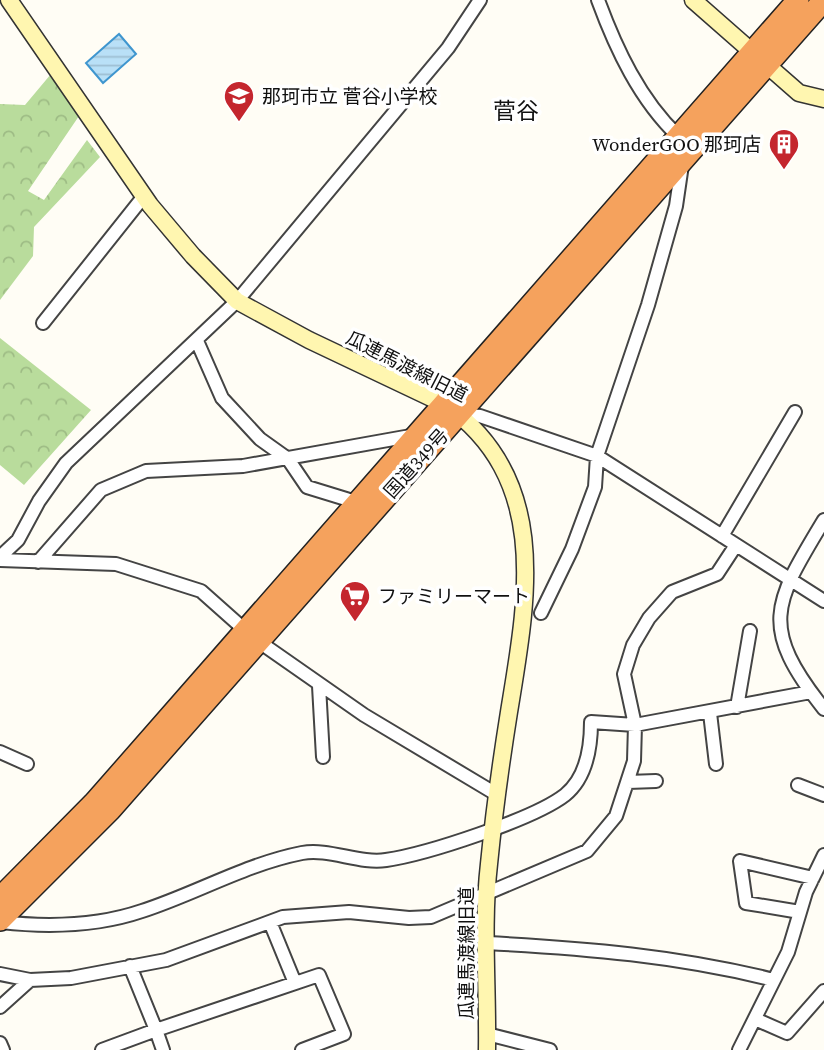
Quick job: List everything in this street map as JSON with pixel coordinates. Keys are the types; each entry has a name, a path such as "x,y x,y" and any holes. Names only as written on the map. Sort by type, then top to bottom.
{"highway":[{"name":"国道349号","path":"0,898 252,636 453,410 682,162 760,58 797,0"},
{"name":"国道349号","path":"0,921 110,810 359,503 420,434 453,410 678,136 824,0"}],"street":[{"path":"0,559 19,540 39,501 66,463 237,301 448,48 480,0"},
{"path":"598,0 632,75 662,120 678,136"},
{"path":"693,0 799,93 824,99"},
{"name":"瓜連馬渡線旧道","path":"8,2 144,196 193,256 237,301 309,340 453,410 497,455 517,504 527,552 525,613 492,829 487,891 487,1042"},
{"path":"541,614 572,549 595,487 597,456 648,305 676,206 682,162"},
{"path":"43,323 144,196"},
{"path":"197,341 222,398 261,439 288,459 307,487 359,503"},
{"path":"453,410 480,416 597,456 824,601"},
{"path":"722,536 795,412"},
{"path":"38,562 101,490 146,471 243,467 420,434"},
{"path":"824,520 788,580 778,622 788,656 824,709"},
{"path":"0,974 30,980 71,978 166,960 283,917 349,912 409,918 431,916 587,851 616,816 634,761 635,725 624,674 633,645 672,592 717,574 736,545"},
{"path":"0,559 116,564 201,591 252,636 319,686 496,794"},
{"path":"737,706 750,631"},
{"path":"319,686 323,757"},
{"path":"0,921 78,923 140,912 243,872 304,853 384,860 492,829 566,794 591,747 591,722 635,725 811,692"},
{"path":"709,713 716,764"},
{"path":"0,752 27,764"},
{"path":"628,782 656,781"},
{"path":"798,785 824,795"},
{"path":"739,1050 788,952 800,912 824,855"},
{"path":"800,912 746,903 740,860 813,878"},
{"path":"270,922 295,983"},
{"path":"487,943 592,948 724,968 774,980"},
{"path":"130,967 163,1050"},
{"path":"102,1050 319,975 344,1034 302,1050"},
{"path":"0,1007 30,980"},
{"path":"755,1019 787,1033 824,991"},
{"path":"487,1042 550,1050"},
{"path":"0,1043 3,1050"}],"green space":[{"path":"51,74 79,116 28,191 44,200 87,140 100,157 34,227 33,256 0,300 0,104 25,105"},
{"path":"0,338 91,410 24,485 0,465"}],"water":[{"path":"119,34 136,54 103,83 86,63"}],"place":[{"name":"那珂市立 菅谷小学校","path":"239,123"},
{"name":"WonderGOO 那珂店","path":"784,171"},
{"name":"ファミリーマート","path":"355,623"}],"district":[{"name":"菅谷","path":"516,111"}]}
